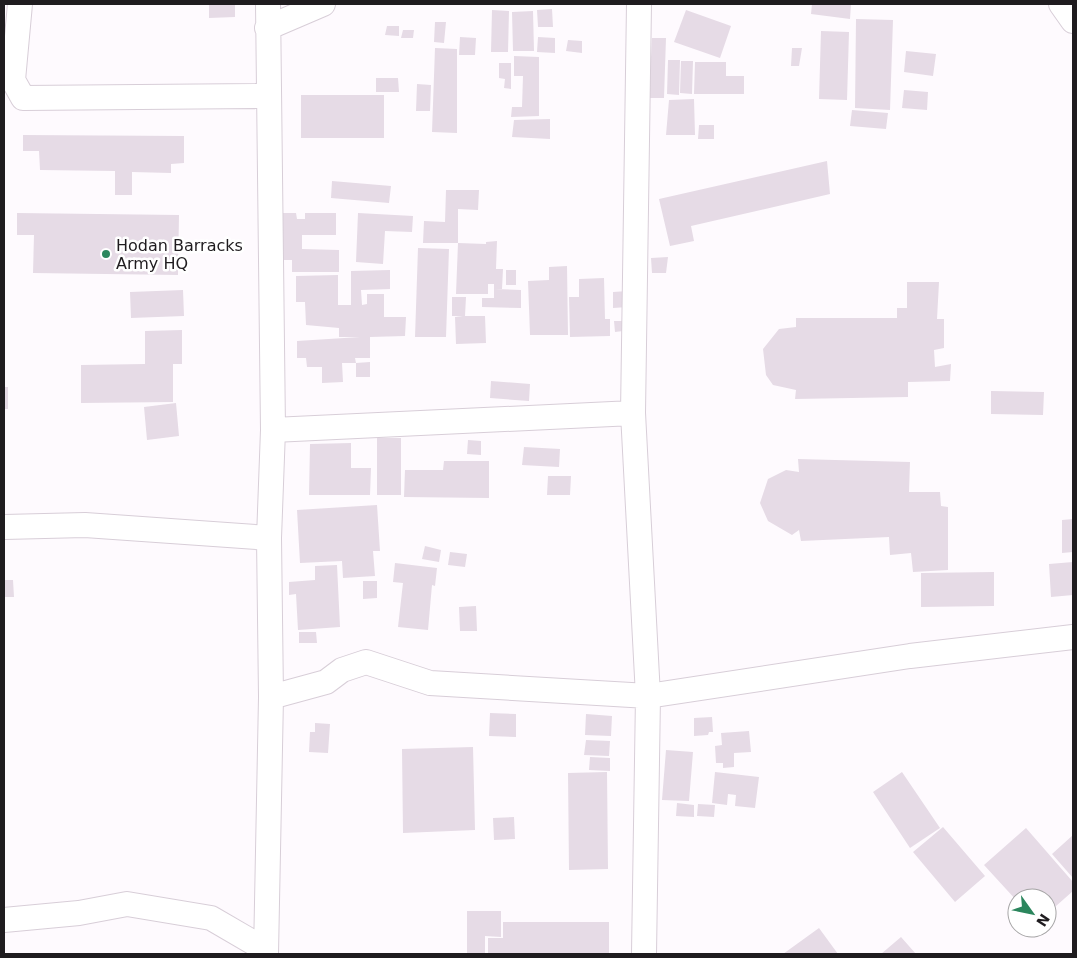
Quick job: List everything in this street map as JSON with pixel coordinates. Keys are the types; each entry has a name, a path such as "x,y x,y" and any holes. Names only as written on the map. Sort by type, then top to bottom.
{"street":[{"path":"20,4 13,80 23,98 267,96"},
{"path":"266,952 271,697 269,538 273,430 267,96 268,4"},
{"path":"267,28 323,4"},
{"path":"639,4 633,413 648,696 644,954"},
{"path":"1061,4 1073,21"},
{"path":"273,430 633,413"},
{"path":"4,527 85,525 269,538"},
{"path":"271,697 326,682 342,670 366,662 430,683 648,696 910,656 1073,637"},
{"path":"4,920 79,912 127,904 211,918 266,952"}],"building":[{"path":"209,4 235,4 235,17 209,18"},
{"path":"812,4 851,4 850,19 811,14"},
{"path":"552,9 553,27 538,27 537,10"},
{"path":"492,10 509,11 508,52 491,52"},
{"path":"686,10 731,26 720,58 674,42"},
{"path":"533,11 534,51 513,51 512,12"},
{"path":"856,19 893,20 890,110 855,108"},
{"path":"435,22 446,22 444,43 434,42"},
{"path":"387,26 399,26 399,36 385,35"},
{"path":"403,30 414,30 413,38 401,38"},
{"path":"821,31 849,32 847,100 819,99"},
{"path":"460,37 476,38 475,55 459,55"},
{"path":"538,37 555,38 555,53 537,52"},
{"path":"652,38 666,38 664,98 649,98"},
{"path":"568,40 582,41 582,53 566,51"},
{"path":"435,48 457,49 457,133 432,132"},
{"path":"792,48 802,48 799,66 791,66"},
{"path":"906,51 936,54 933,76 904,72"},
{"path":"514,56 539,57 539,116 511,117 512,107 522,107 523,76 514,76"},
{"path":"668,60 680,60 679,95 667,94"},
{"path":"681,61 693,61 692,94 680,93"},
{"path":"695,62 726,62 726,76 744,76 744,94 694,94"},
{"path":"499,63 511,63 511,89 504,88 505,79 499,78"},
{"path":"376,78 398,78 399,92 376,92"},
{"path":"417,84 431,85 430,111 416,111"},
{"path":"904,90 928,92 927,110 902,108"},
{"path":"301,95 384,95 384,138 301,138"},
{"path":"694,99 695,135 666,135 669,100"},
{"path":"852,110 888,113 886,129 850,126"},
{"path":"550,119 550,139 512,137 514,120"},
{"path":"699,125 714,125 714,139 698,139"},
{"path":"23,135 184,136 184,163 171,164 171,173 132,172 132,195 115,195 115,171 40,170 39,151 23,151"},
{"path":"827,161 830,194 691,226 694,241 670,246 659,199"},
{"path":"332,181 391,186 389,203 331,198"},
{"path":"446,190 479,190 478,210 458,209 458,243 423,243 424,221 445,222"},
{"name":"Hodan Barracks Army HQ","path":"17,213 179,215 178,275 33,273 34,235 17,235"},
{"path":"279,213 296,213 297,219 305,219 305,213 336,213 336,235 302,235 302,249 339,250 339,272 292,272 292,260 278,260"},
{"path":"358,213 413,216 412,232 385,231 383,264 356,262"},
{"path":"497,241 496,269 503,269 502,289 494,289 494,284 488,284 488,294 456,294 458,243 486,244 486,242"},
{"path":"418,248 449,249 446,337 415,337"},
{"path":"668,257 666,273 652,273 651,258"},
{"path":"567,266 568,335 530,335 528,281 549,280 549,267"},
{"path":"390,270 390,289 361,290 362,305 367,304 367,294 384,294 384,317 406,317 405,336 370,337 370,358 355,358 356,363 342,363 343,382 322,383 322,367 307,367 306,358 297,358 297,341 360,337 339,337 339,328 306,325 305,302 296,302 296,276 338,275 338,305 351,305 351,271"},
{"path":"506,270 516,270 516,285 506,285"},
{"path":"604,278 605,319 610,319 610,336 570,337 569,297 579,297 579,279"},
{"path":"907,282 939,282 937,319 944,319 944,348 934,350 935,367 951,364 950,381 908,382 908,397 795,399 796,390 773,385 766,375 763,349 779,329 796,327 796,318 897,318 897,308 907,308"},
{"path":"494,289 521,290 521,308 482,307 482,298 494,298"},
{"path":"183,290 184,316 131,318 130,292"},
{"path":"628,291 628,307 613,308 613,292"},
{"path":"452,297 466,297 465,316 485,316 486,343 456,344 455,317 463,316 452,316"},
{"path":"614,321 623,321 623,331 615,332"},
{"path":"182,330 182,364 173,364 173,402 81,403 81,365 145,364 145,331"},
{"path":"370,362 370,377 356,377 356,363"},
{"path":"491,381 530,384 529,401 490,398"},
{"path":"4,387 8,387 8,409 4,409"},
{"path":"991,391 1044,392 1043,415 991,414"},
{"path":"176,403 179,436 147,440 144,407"},
{"path":"377,438 401,438 401,495 377,495"},
{"path":"468,440 481,441 481,455 467,454"},
{"path":"351,443 351,468 371,468 370,495 309,495 310,444"},
{"path":"524,447 560,449 559,467 522,465"},
{"path":"798,459 910,462 909,492 940,492 941,506 948,507 948,570 913,572 911,553 890,555 889,537 801,541 799,530 792,535 768,521 760,503 768,479 786,470 799,472"},
{"path":"444,461 489,461 489,498 404,497 405,470 443,470"},
{"path":"548,476 571,476 570,495 547,495"},
{"path":"377,505 380,551 373,551 375,576 343,578 342,561 300,563 297,510"},
{"path":"1073,519 1073,552 1062,553 1062,520"},
{"path":"425,546 441,550 439,562 422,559"},
{"path":"450,552 467,554 465,567 448,565"},
{"path":"1073,562 1073,595 1051,597 1049,564"},
{"path":"395,563 437,568 435,586 432,585 428,630 398,627 403,583 393,582"},
{"path":"337,565 340,627 298,630 296,594 289,595 289,582 315,580 315,566"},
{"path":"994,572 994,606 921,607 921,573"},
{"path":"4,580 13,580 14,597 4,597"},
{"path":"363,581 377,581 377,598 363,599"},
{"path":"476,606 477,631 460,631 459,607"},
{"path":"299,632 316,632 317,643 299,643"},
{"path":"490,713 516,714 516,737 489,736"},
{"path":"586,714 612,716 611,736 585,735"},
{"path":"712,717 713,732 709,732 708,735 694,736 694,718"},
{"path":"315,723 330,724 328,753 309,752 310,732 315,732"},
{"path":"749,731 751,752 734,753 734,767 723,768 723,763 716,763 715,746 722,745 721,733"},
{"path":"586,740 610,741 609,756 584,755"},
{"path":"473,747 475,830 403,833 402,749"},
{"path":"666,750 693,752 689,801 662,800"},
{"path":"590,757 610,758 610,771 589,770"},
{"path":"607,772 608,869 569,870 568,773"},
{"path":"715,772 759,777 755,808 735,806 736,795 728,794 727,805 712,803"},
{"path":"902,772 940,828 910,848 873,792"},
{"path":"677,803 694,805 694,817 676,816"},
{"path":"698,804 715,805 714,817 697,816"},
{"path":"514,817 515,839 494,840 493,818"},
{"path":"943,827 985,876 955,902 913,852"},
{"path":"1026,828 1073,882 1073,891 1057,905 1057,888 1007,888 1007,890 984,865"},
{"path":"1073,835 1073,878 1052,854"},
{"path":"467,911 501,911 501,937 485,936 485,954 467,954"},
{"path":"503,922 609,922 609,954 488,954 488,938 503,938"},
{"path":"819,928 838,954 783,954"},
{"path":"901,937 916,954 881,954"}],"place":[{"name":"Hodan Barracks Army HQ","path":"106,254"}]}
